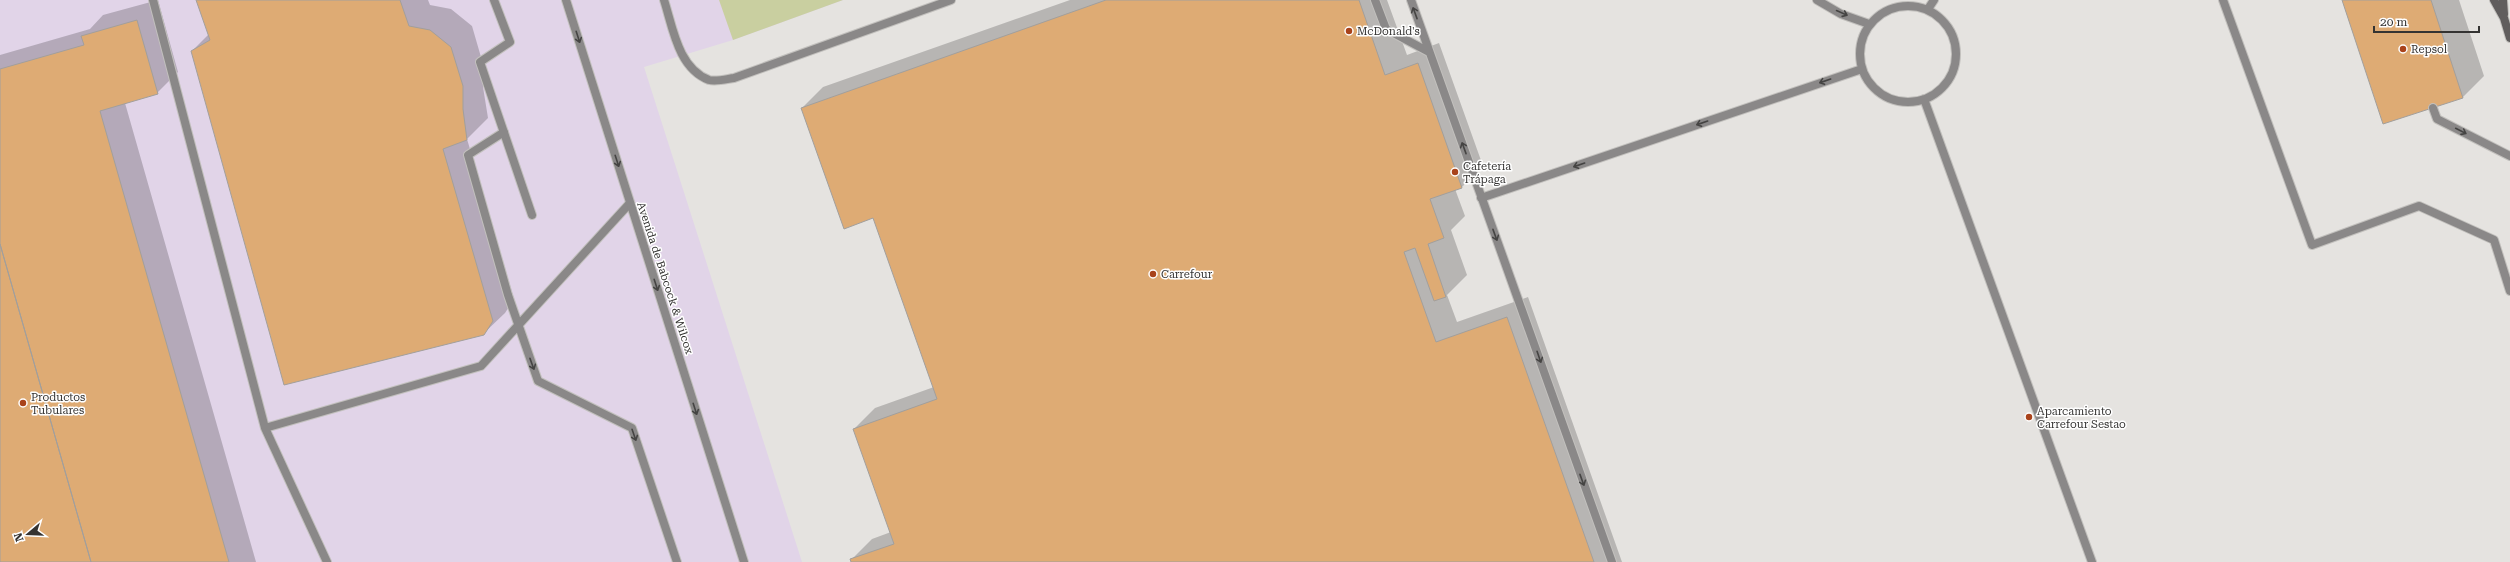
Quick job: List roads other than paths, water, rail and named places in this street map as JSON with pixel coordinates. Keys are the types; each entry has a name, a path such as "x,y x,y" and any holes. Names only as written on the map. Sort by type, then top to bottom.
{"street":[{"path":"153,0 265,428 327,562"},
{"path":"494,0 510,42 480,62 532,215"},
{"name":"Avenida de Babcock & Wilcox","path":"566,0 744,562"},
{"path":"664,0 681,53 691,69 711,80 734,78 951,0"},
{"path":"1375,0 1386,29 1429,52"},
{"path":"1411,0 1612,562"},
{"path":"1817,0 1841,14 1869,24"},
{"path":"1928,9 1934,0"},
{"path":"2223,0 2312,245 2419,206 2494,240 2510,291"},
{"path":"2494,0 2504,18"},
{"path":"2502,0 2504,18 2510,38"},
{"path":"1891,4 1909,5 1928,9 1942,19 1951,31 1956,47 1955,64 1948,81 1936,94 1924,99 1907,102 1880,94 1868,83 1859,58 1861,39 1869,24 1875,17 1891,4"},
{"path":"1482,198 1862,69"},
{"path":"1924,99 2092,562"},
{"path":"2433,108 2437,119 2510,156"},
{"path":"504,132 468,155 519,327 538,381 632,428 677,562"},
{"path":"265,428 481,366 519,327 529,313 630,204"}],"place":[{"name":"McDonald's","path":"1349,31"},
{"name":"Repsol","path":"2403,49"},
{"name":"Cafetería Trápaga","path":"1455,172"},
{"name":"Carrefour","path":"1153,274"},
{"name":"Productos Tubulares","path":"23,403"},
{"name":"Aparcamiento Carrefour Sestao","path":"2029,417"}]}
